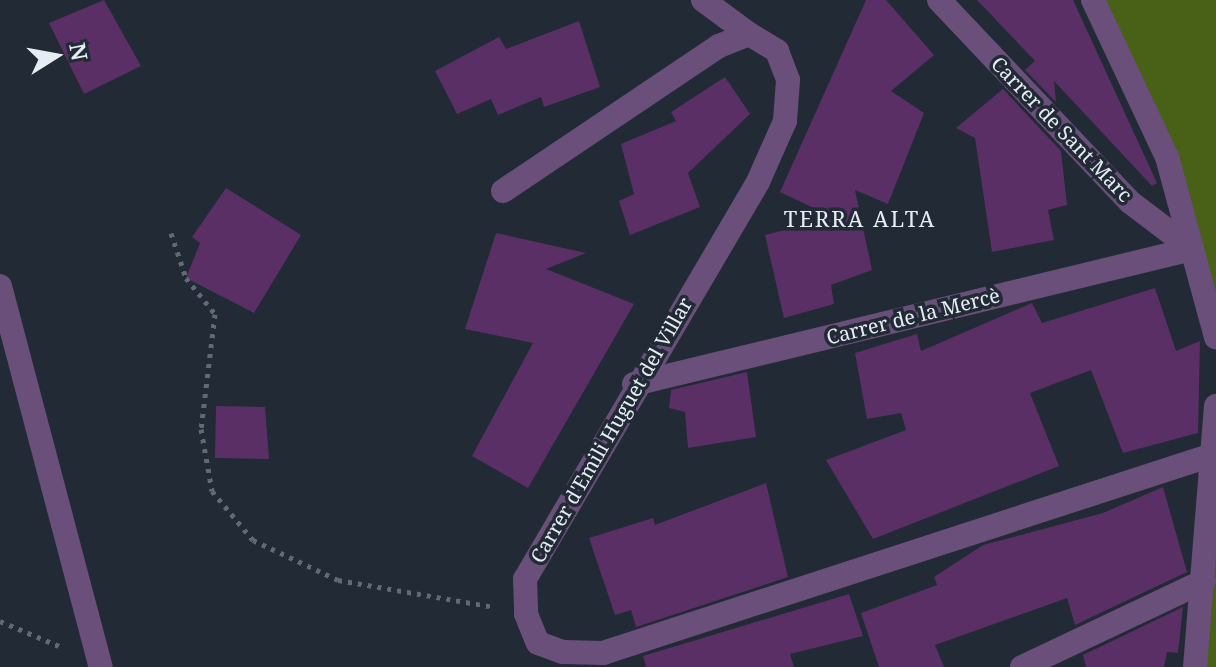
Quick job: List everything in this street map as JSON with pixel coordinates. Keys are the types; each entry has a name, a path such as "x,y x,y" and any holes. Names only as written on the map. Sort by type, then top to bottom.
{"street":[{"name":"Carrer d'Emili Huguet del Villar","path":"526,614 525,579 634,384 758,182 785,121 788,80 777,51 703,0"},
{"name":"Carrer de Sant Marc","path":"939,0 1130,202 1192,249"},
{"path":"1093,0 1167,157 1216,337"},
{"path":"503,191 719,46 749,34"},
{"name":"Carrer de la Mercè","path":"634,384 1192,249"},
{"path":"0,286 99,666"},
{"path":"1195,667 1216,406"},
{"path":"526,614 538,643 603,653 1212,455"},
{"path":"1022,667 1204,581"}],"path":[{"path":"171,233 186,278 215,314 201,429 212,491 253,540 338,580 526,614"},
{"path":"0,621 99,666"}],"green space":[{"path":"1091,0 1216,0 1216,337 1167,157"},
{"path":"1216,406 1216,667 1195,667"}],"building":[{"path":"104,0 141,66 84,94 49,23"},
{"path":"866,0 886,0 934,55 891,91 924,113 888,204 855,190 872,270 831,285 834,304 784,318 765,235 834,218 780,192"},
{"path":"977,0 1073,0 1157,183 1152,186 1054,81 1056,102 1025,70 1035,61"},
{"path":"579,21 600,87 544,107 541,97 498,115 491,99 457,114 435,71 499,37 506,49"},
{"path":"725,77 750,114 688,173 700,207 630,235 619,201 634,194 621,144 676,121 671,112"},
{"path":"1003,89 1061,151 1067,205 1048,210 1054,240 992,252 975,138 956,128"},
{"path":"226,188 301,235 254,313 186,278 200,243 192,237"},
{"path":"496,233 586,253 546,269 634,304 528,488 472,456 533,343 465,329"},
{"path":"1155,288 1176,351 1200,341 1198,433 1123,453 1091,370 1030,393 1059,466 873,539 826,460 906,430 901,413 867,419 855,353 917,334 921,351 1032,303 1042,323"},
{"path":"747,372 756,437 688,448 685,412 669,408 671,390"},
{"path":"216,406 265,407 269,459 215,458"},
{"path":"766,483 788,577 636,627 631,610 615,615 589,538 653,518 655,525"},
{"path":"1163,487 1187,572 1075,625 1067,598 935,645 944,667 879,667 861,613 937,585 934,577 983,545 1103,513"},
{"path":"849,594 863,636 790,654 794,667 646,667 643,656"},
{"path":"1183,607 1178,653 1167,652 1164,667 1086,667 1083,655"}],"district":[{"name":"TERRA ALTA","path":"860,219"}]}
